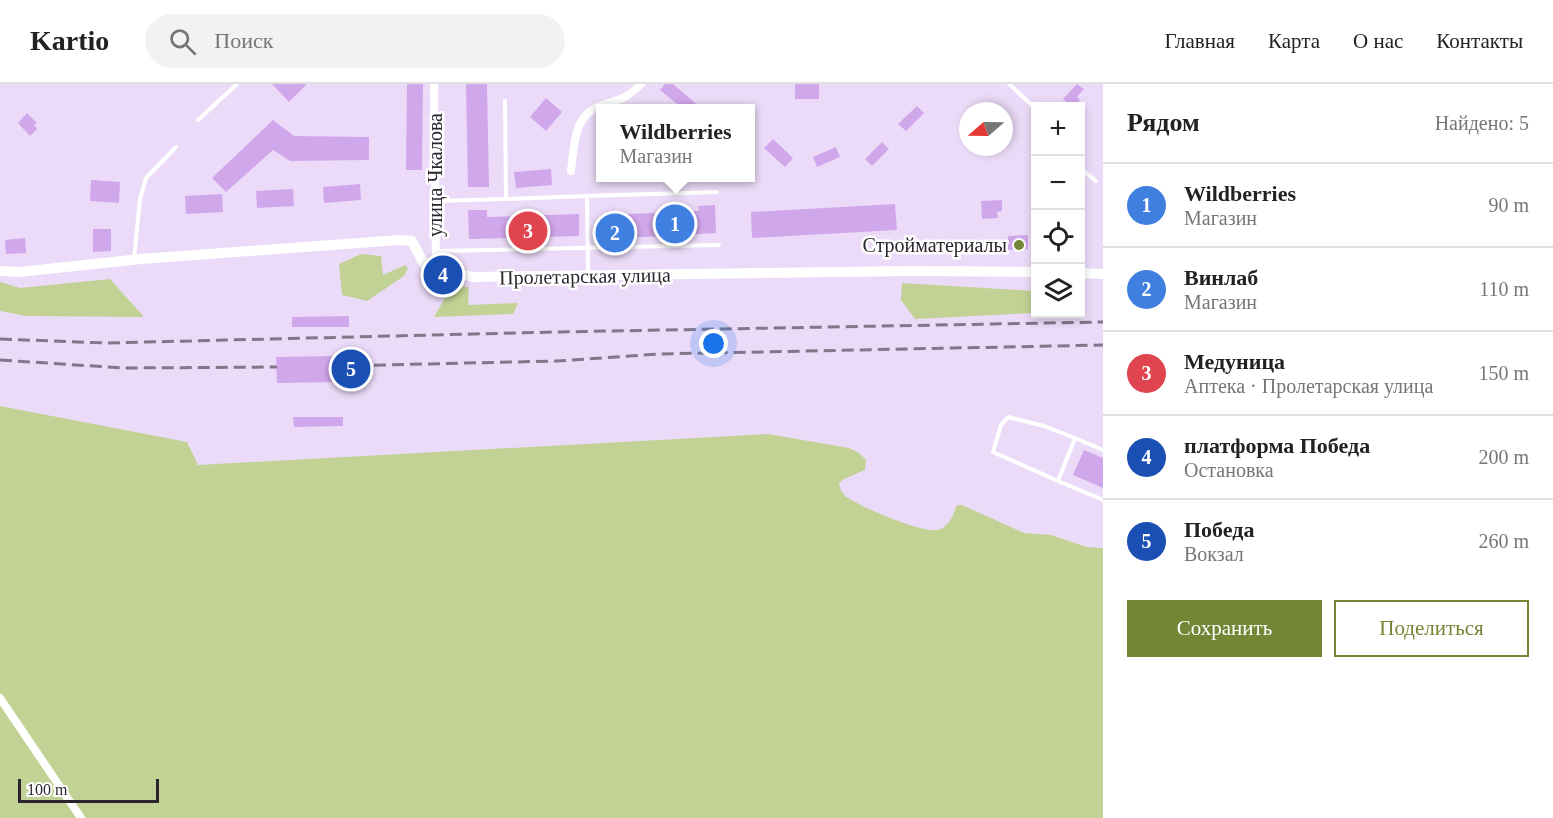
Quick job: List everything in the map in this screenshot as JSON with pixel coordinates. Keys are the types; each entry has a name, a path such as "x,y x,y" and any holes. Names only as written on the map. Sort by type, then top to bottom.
{"main road":[{"name":"Пролетарская улица","path":"134,260 399,240 412,241 424,264 474,277 913,271 1031,272"},
{"path":"0,271 19,272 134,260"},
{"path":"1085,273 1103,274"}],"street":[{"name":"улица Чкалова","path":"434,84 436,266"},
{"path":"605,104 629,97 641,84"},
{"path":"571,171 574,139 581,122 596,107"},
{"path":"0,698 81,818"}],"lane":[{"path":"198,120 237,84"},
{"path":"1010,84 1031,105"},
{"path":"505,101 506,199"},
{"path":"134,260 140,199 146,178 176,147"},
{"path":"1085,172 1096,181"},
{"path":"435,201 717,192"},
{"path":"587,196 588,275"},
{"path":"436,251 719,245"},
{"path":"1103,450 1044,426 1008,417 1001,425 993,452 1103,500"},
{"path":"1058,481 1075,438"}],"green space":[{"path":"361,254 381,256 383,275 405,265 408,268 404,276 367,301 342,295 339,264"},
{"path":"110,279 144,317 26,316 0,311 0,282 20,288"},
{"path":"902,283 1031,291 1031,313 915,319 901,300"},
{"path":"451,287 469,287 468,305 518,303 513,314 434,317"},
{"path":"0,406 187,442 198,465 768,434 849,448 866,460 865,470 842,480 839,484 842,492 852,500 890,518 929,530 937,530 948,524 957,505 962,505 1024,533 1051,535 1087,547 1103,548 1103,818 0,818"}],"building":[{"path":"272,84 307,84 289,102"},
{"path":"407,84 423,84 422,170 406,170"},
{"path":"466,84 487,84 489,187 468,187"},
{"path":"665,84 673,84 696,104 677,104 660,90"},
{"path":"795,84 819,84 819,99 795,99"},
{"path":"1077,84 1084,89 1077,97 1080,100 1078,102 1066,102 1063,99"},
{"path":"546,98 562,112 546,131 530,117"},
{"path":"917,106 924,113 906,131 898,124"},
{"path":"27,113 37,123 34,125 37,129 30,136 18,123"},
{"path":"273,120 294,136 369,137 369,160 290,161 273,150 226,192 212,178"},
{"path":"773,139 793,158 785,167 764,148"},
{"path":"882,142 889,149 872,166 865,159"},
{"path":"836,147 840,157 817,167 813,157"},
{"path":"551,169 552,185 516,188 514,172"},
{"path":"91,180 120,182 119,203 90,201"},
{"path":"360,184 361,200 324,203 323,187"},
{"path":"293,189 294,206 257,208 256,191"},
{"path":"222,194 223,212 186,214 185,196"},
{"path":"1002,200 1002,211 997,212 998,218 982,219 981,201"},
{"path":"895,204 897,230 752,238 751,212"},
{"path":"715,205 716,233 606,239 605,215 699,211 698,206"},
{"path":"468,210 487,210 487,217 579,214 579,236 469,239"},
{"path":"93,229 111,229 111,251 93,252"},
{"path":"1028,235 1028,249 1008,250 1008,236"},
{"path":"25,238 26,253 6,254 5,240"},
{"path":"349,316 349,327 292,327 292,317"},
{"path":"337,356 338,382 277,383 276,357"},
{"path":"293,417 343,417 343,426 294,427"},
{"path":"1084,450 1103,458 1103,488 1073,475"}],"railway":[{"path":"0,339 106,343 1103,322"},
{"path":"338,366 557,361 660,354 1103,345"},
{"path":"0,360 124,368 277,367"}],"place":[{"name":"Wildberries","path":"675,224"},
{"name":"Медуница","path":"528,231"},
{"name":"Винлаб","path":"615,233"},
{"name":"Стройматериалы","path":"1019,245"},
{"name":"платформа Победа","path":"443,275"},
{"name":"Победа","path":"351,369"}]}
